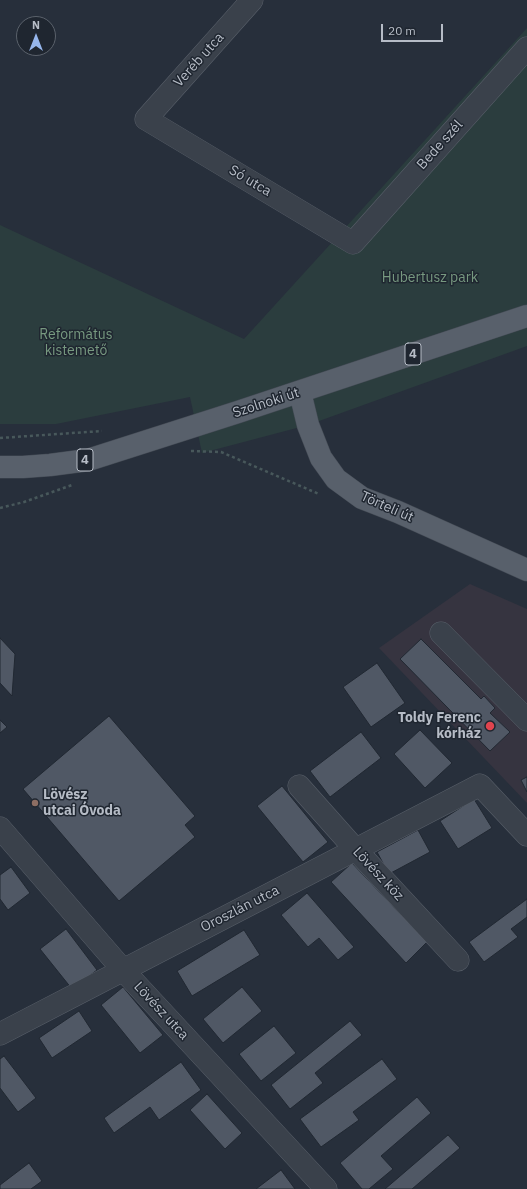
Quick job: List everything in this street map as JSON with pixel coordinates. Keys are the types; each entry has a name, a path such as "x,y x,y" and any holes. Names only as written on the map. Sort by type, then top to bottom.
{"main road":[{"name":"Szolnoki út","path":"0,467 50,465 88,460 300,392 527,316"},
{"name":"Törteli út","path":"300,392 308,425 321,458 336,479 362,498 398,512 527,570"}],"street":[{"name":"Veréb utca","path":"146,119 252,0"},
{"name":"Bede szél","path":"353,243 527,48"},
{"name":"Só utca","path":"146,119 353,243"},
{"path":"441,633 527,720"},
{"name":"Oroszlán utca","path":"0,1034 480,785 527,835"},
{"name":"Lövész köz","path":"299,786 458,960"},
{"name":"Lövész utca","path":"0,828 123,970 326,1189"}],"path":[{"path":"0,438 107,431"}],"shaded area":[{"name":"Toldy Ferenc kórház","path":"470,584 527,609 527,803 379,648"}],"green space":[{"name":"Hubertusz park","path":"527,28 527,346 308,425 202,453 190,397 56,424 0,424 0,225 244,339"}],"building":[{"path":"0,638 15,654 12,696 0,683"},
{"path":"421,639 481,699 484,696 495,708 490,713 510,732 490,751 400,659"},
{"path":"377,663 405,703 371,727 343,687"},
{"path":"109,716 195,816 185,825 195,837 119,901 23,789"},
{"path":"0,720 7,727 0,733"},
{"path":"420,730 452,763 425,788 394,754"},
{"path":"361,732 381,758 330,797 310,771"},
{"path":"527,777 527,792 521,780"},
{"path":"282,786 328,842 303,862 257,806"},
{"path":"474,799 492,828 458,849 440,821"},
{"path":"418,830 430,852 389,874 377,852"},
{"path":"352,863 427,942 406,963 331,882"},
{"path":"11,867 30,893 8,910 0,899 0,875"},
{"path":"307,893 354,947 338,960 319,938 308,947 281,915"},
{"path":"527,899 527,917 511,929 518,937 484,962 469,942"},
{"path":"66,929 97,970 72,989 40,949"},
{"path":"244,930 260,955 192,996 177,971"},
{"path":"123,987 163,1035 140,1053 101,1005"},
{"path":"242,987 262,1011 223,1043 203,1019"},
{"path":"79,1011 92,1031 52,1058 39,1038"},
{"path":"350,1021 362,1035 315,1073 323,1083 290,1109 271,1085"},
{"path":"274,1026 296,1053 261,1081 239,1054"},
{"path":"4,1056 36,1098 18,1112 0,1088 0,1059"},
{"path":"382,1059 397,1079 353,1112 359,1120 321,1147 300,1119"},
{"path":"181,1062 201,1090 159,1120 150,1107 114,1133 104,1118"},
{"path":"207,1094 242,1133 225,1149 190,1110"},
{"path":"417,1097 431,1113 381,1156 393,1169 369,1189 362,1189 340,1163"},
{"path":"448,1135 460,1148 412,1189 385,1189"},
{"path":"29,1163 42,1181 31,1189 0,1189 0,1185"},
{"path":"281,1170 295,1189 256,1189"}],"place":[{"name":"Toldy Ferenc kórház","path":"490,726"},
{"name":"Lövész utcai Óvoda","path":"35,803"}],"park label":[{"name":"Református kistemető","path":"76,344"}]}
